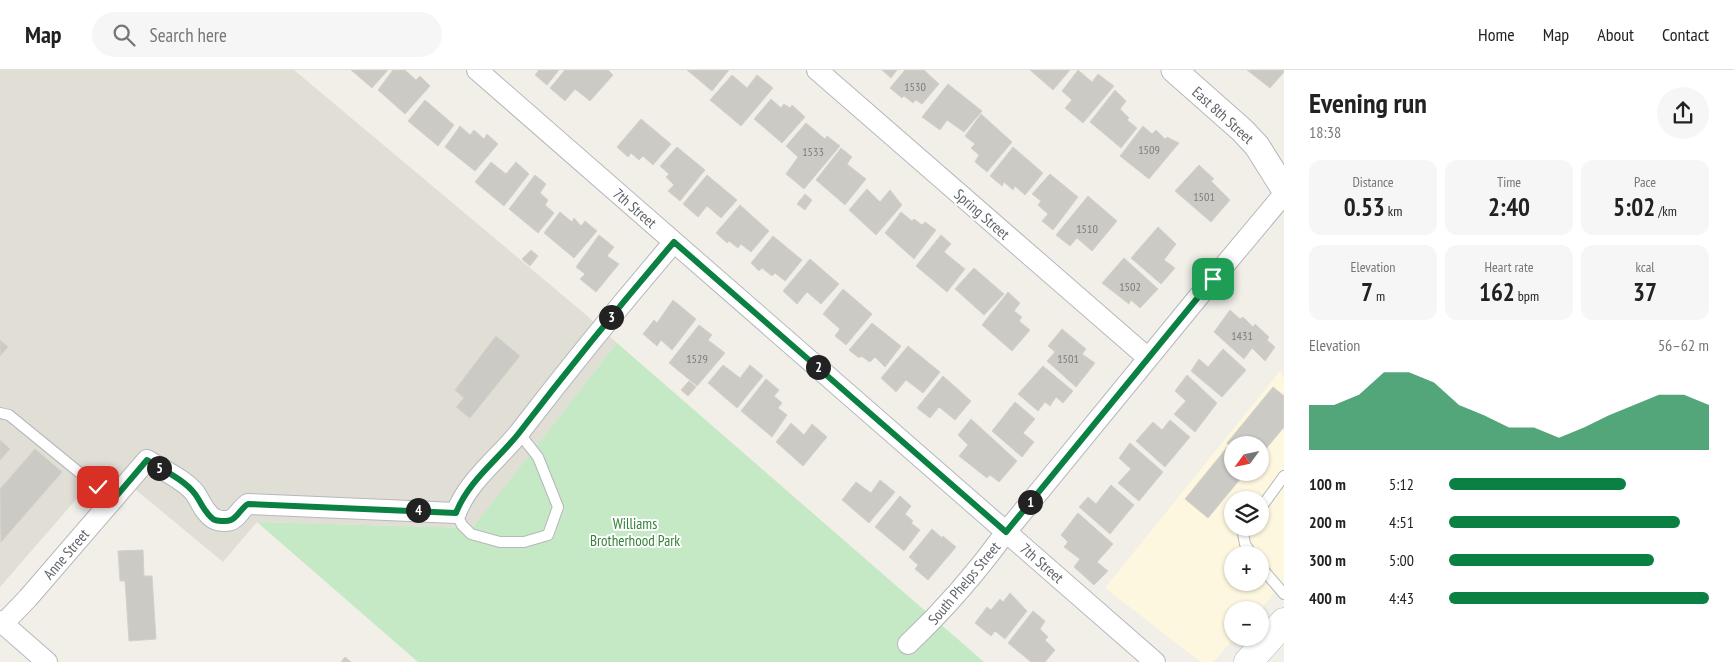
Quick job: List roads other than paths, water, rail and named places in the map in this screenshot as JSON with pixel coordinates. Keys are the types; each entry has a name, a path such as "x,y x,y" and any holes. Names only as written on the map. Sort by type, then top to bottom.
{"main road":[{"path":"1248,662 1284,622"}],"street":[{"name":"7th Street","path":"477,70 1155,662"},
{"name":"Spring Street","path":"817,70 1148,358"},
{"name":"East 8th Street","path":"1174,70 1242,130 1257,146 1284,189"},
{"name":"South Phelps Street","path":"908,644 934,620 989,555 1148,358 1284,194"},
{"path":"456,513 462,498 472,485 522,428 674,242"},
{"name":"Anne Street","path":"2,623 28,598 147,460 180,480 194,493 201,506 214,520 232,520 248,504 456,513"},
{"path":"2,623 47,662"}],"lane":[{"path":"0,413 9,415 113,500"},
{"path":"456,513 462,525 471,534 500,542 524,542 548,535 558,507 538,457 522,428"},
{"path":"1269,497 1284,476"},
{"path":"1269,576 1284,594"}],"park label":[{"name":"Williams Brotherhood Park","path":"635,532"}]}
